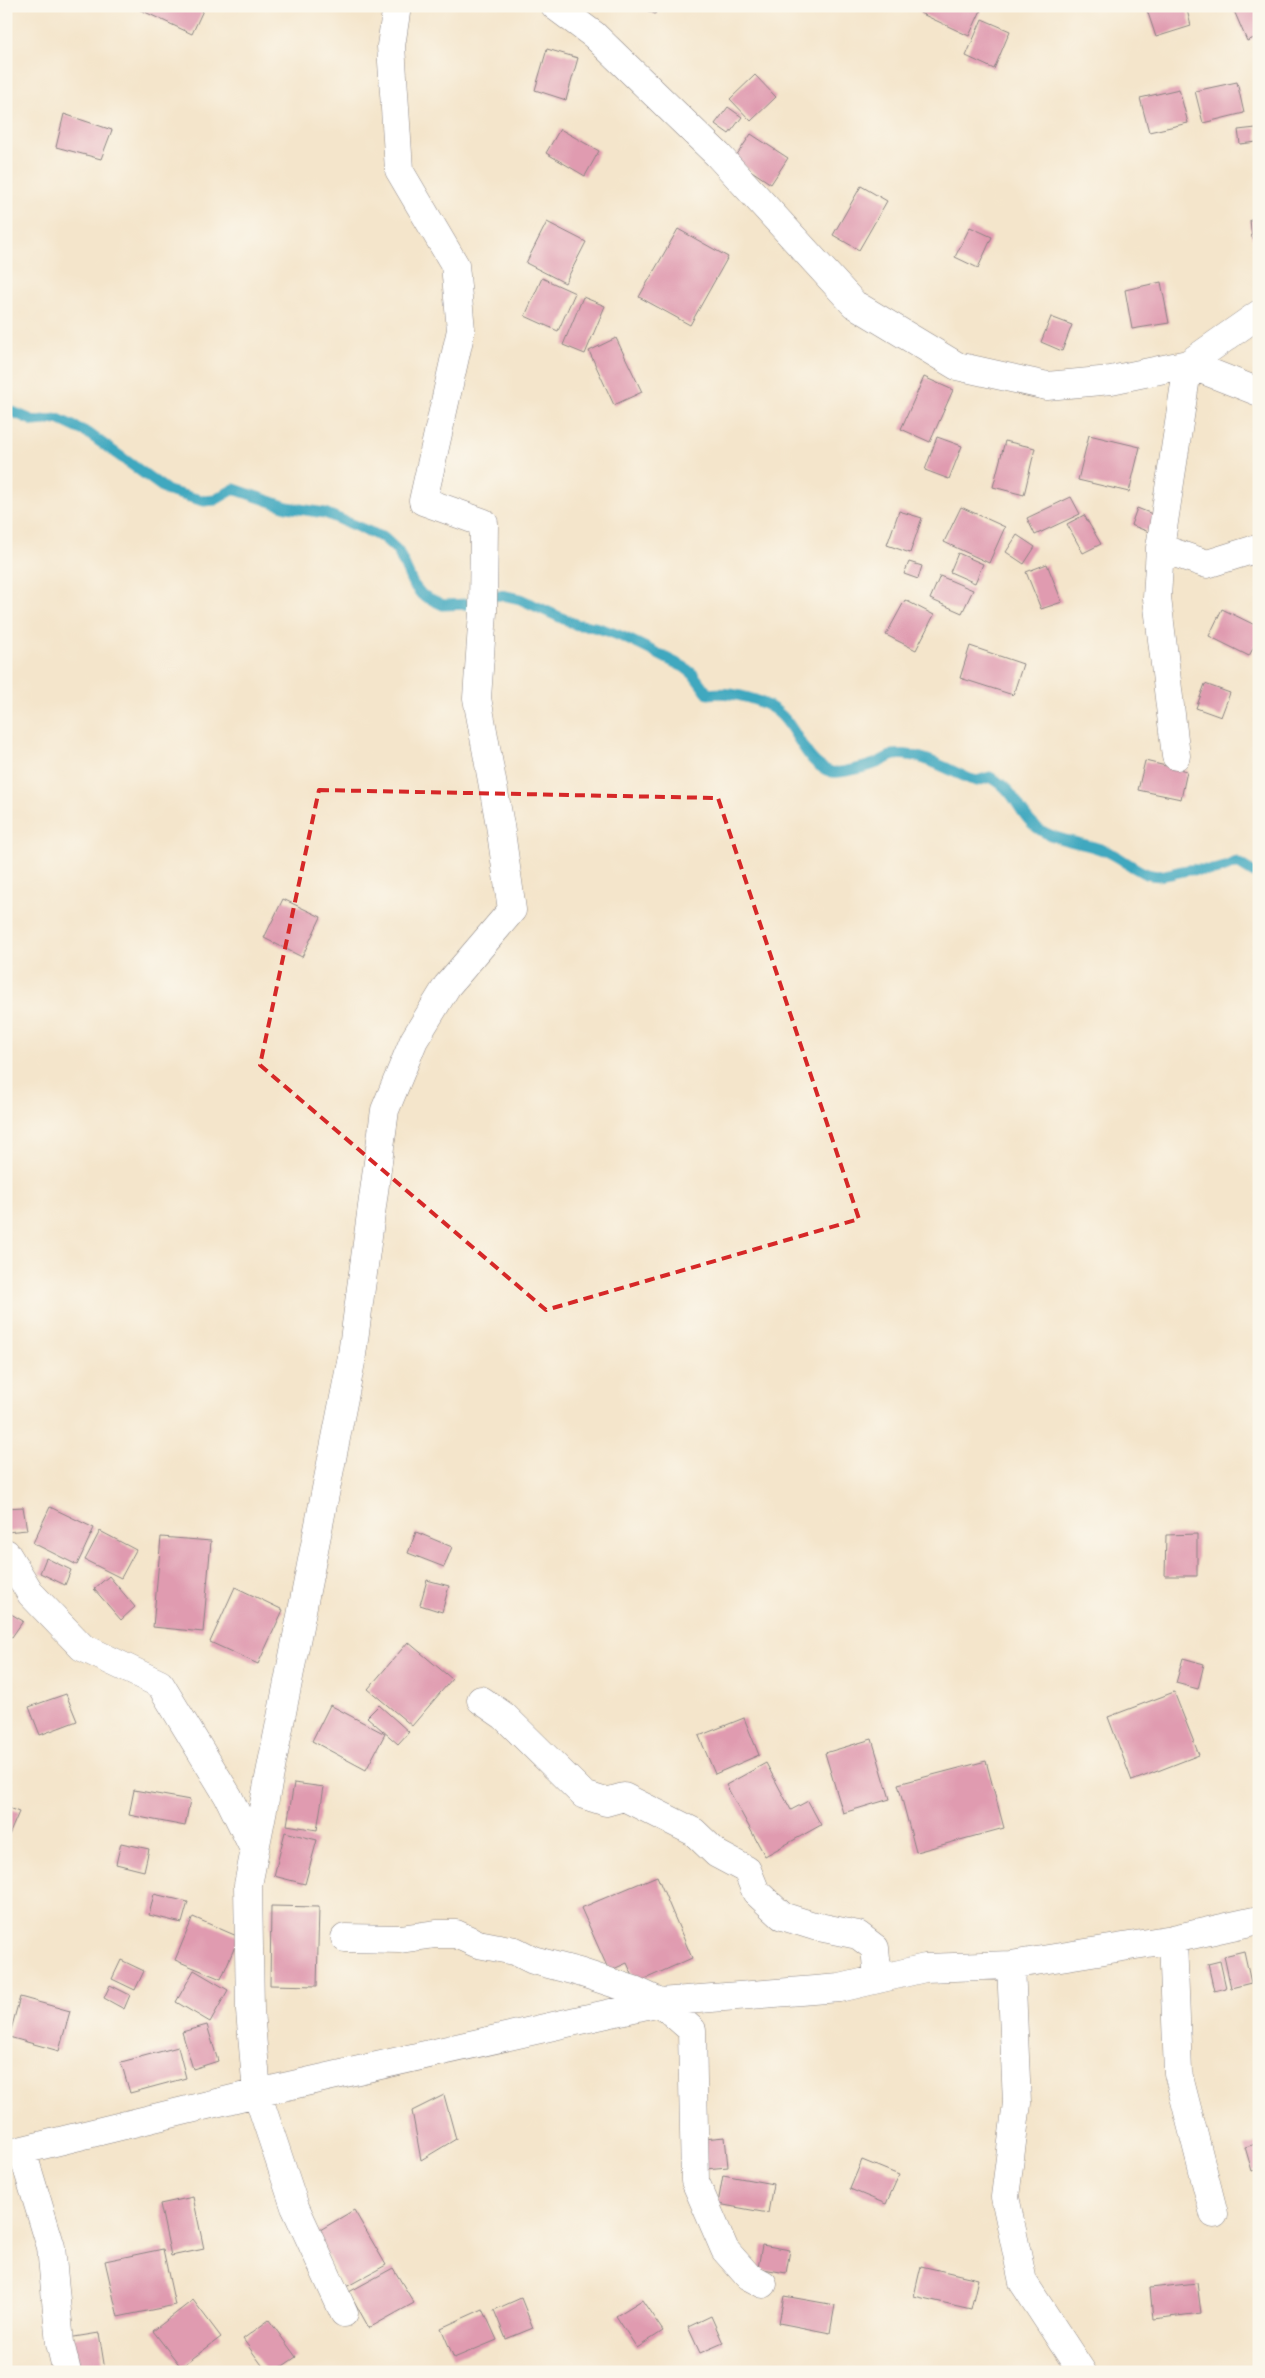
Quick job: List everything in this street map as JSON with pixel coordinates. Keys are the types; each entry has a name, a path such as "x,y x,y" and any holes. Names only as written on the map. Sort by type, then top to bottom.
{"street":[{"path":"344,2313 295,2207 257,2093 250,2011 248,1885 351,1362 385,1110 414,1040 447,986 512,910 500,825 477,698 483,612 484,523 423,501 461,330 455,265 399,170 390,46 397,6"},
{"path":"555,6 594,35 718,155 854,304 957,366 1048,386 1111,380 1188,364 1259,314"},
{"path":"1188,364 1259,392"},
{"path":"1176,756 1157,598 1160,548 1188,364"},
{"path":"1160,548 1207,564 1252,550 1259,553"},
{"path":"6,1553 31,1594 82,1647 160,1684 228,1796 254,1849"},
{"path":"481,1700 504,1716 584,1795 606,1802 624,1797 694,1832 717,1854 747,1870 756,1892 782,1916 814,1926 858,1935 875,1948 878,1979"},
{"path":"67,2372 60,2343 51,2247 14,2152 257,2093 660,2002 840,1988 925,1968 1011,1965 1173,1938 1259,1920"},
{"path":"345,1938 400,1939 436,1934 456,1934 478,1944 515,1952 533,1960 579,1972 660,2002 692,2030 695,2181 725,2250 748,2276 763,2284"},
{"path":"1173,1938 1178,2073 1214,2214"},
{"path":"1011,1965 1017,2103 1006,2197 1023,2282 1082,2372"}],"highlighted area":[{"path":"319,790 718,798 859,1219 546,1310 260,1065"}],"building":[{"path":"132,6 205,6 192,34"},
{"path":"638,6 659,6 655,14"},
{"path":"923,6 983,6 969,36 920,13"},
{"path":"1186,6 1191,26 1156,37 1146,7"},
{"path":"1232,6 1259,6 1259,36 1247,41"},
{"path":"982,19 1010,31 994,69 966,56"},
{"path":"547,49 578,58 566,100 535,90"},
{"path":"755,75 776,97 751,121 730,99"},
{"path":"1237,82 1244,113 1203,123 1195,91"},
{"path":"1179,89 1188,123 1149,132 1140,98"},
{"path":"728,107 742,117 729,134 715,124"},
{"path":"64,114 112,130 101,159 56,147"},
{"path":"1256,128 1257,142 1240,144 1238,130"},
{"path":"560,129 599,151 585,176 546,153"},
{"path":"751,134 788,158 771,184 734,159"},
{"path":"861,186 887,201 859,250 833,235"},
{"path":"1259,219 1259,237 1252,238 1250,220"},
{"path":"547,222 586,242 565,283 526,263"},
{"path":"970,227 992,237 978,268 955,257"},
{"path":"678,229 728,257 690,325 639,297"},
{"path":"542,278 575,293 558,331 525,316"},
{"path":"1161,282 1169,323 1132,329 1125,290"},
{"path":"583,297 605,306 585,354 563,345"},
{"path":"1051,317 1072,325 1062,351 1041,342"},
{"path":"616,338 642,392 614,405 589,351"},
{"path":"924,377 953,390 930,442 901,429"},
{"path":"1089,435 1140,447 1129,492 1078,480"},
{"path":"937,437 962,446 949,479 925,470"},
{"path":"1005,441 1035,448 1024,495 993,487"},
{"path":"1071,497 1080,514 1035,535 1027,518"},
{"path":"961,507 1005,527 989,563 944,542"},
{"path":"1137,508 1155,515 1149,532 1131,525"},
{"path":"899,511 922,518 910,553 887,545"},
{"path":"1084,515 1101,544 1083,553 1067,524"},
{"path":"1017,535 1035,547 1024,564 1006,552"},
{"path":"958,553 983,564 975,583 950,572"},
{"path":"909,562 922,566 918,579 904,574"},
{"path":"1047,564 1062,602 1041,609 1026,572"},
{"path":"940,576 973,590 962,613 930,599"},
{"path":"905,600 934,615 916,650 886,635"},
{"path":"1222,609 1259,627 1259,637 1249,656 1209,636"},
{"path":"970,646 1023,664 1013,695 960,678"},
{"path":"1205,684 1230,693 1221,717 1196,708"},
{"path":"1145,761 1187,771 1181,799 1138,790"},
{"path":"283,899 321,917 302,957 264,938"},
{"path":"23,1507 27,1530 6,1532 6,1508"},
{"path":"50,1507 94,1528 77,1565 33,1543"},
{"path":"100,1531 136,1550 121,1578 85,1560"},
{"path":"416,1532 452,1547 444,1567 408,1553"},
{"path":"1197,1534 1197,1576 1165,1576 1166,1535"},
{"path":"161,1537 211,1541 203,1632 153,1627"},
{"path":"46,1558 71,1570 65,1585 40,1573"},
{"path":"109,1576 135,1607 121,1620 94,1589"},
{"path":"427,1580 449,1586 442,1612 420,1605"},
{"path":"235,1587 283,1610 258,1664 210,1642"},
{"path":"6,1611 23,1621 12,1637 6,1634"},
{"path":"408,1642 452,1679 412,1726 368,1689"},
{"path":"1183,1658 1204,1664 1198,1689 1176,1683"},
{"path":"1174,1692 1199,1755 1132,1781 1108,1717"},
{"path":"66,1694 77,1721 40,1735 29,1707"},
{"path":"330,1705 385,1734 366,1770 312,1741"},
{"path":"379,1705 409,1732 398,1744 367,1717"},
{"path":"744,1718 759,1755 715,1774 699,1736"},
{"path":"872,1739 890,1799 843,1813 825,1753"},
{"path":"986,1761 1004,1828 916,1852 898,1784"},
{"path":"766,1763 791,1810 808,1801 821,1825 765,1856 726,1785"},
{"path":"294,1783 324,1787 317,1830 287,1825"},
{"path":"134,1790 190,1800 185,1826 129,1815"},
{"path":"6,1807 19,1812 6,1842"},
{"path":"285,1832 317,1840 305,1884 274,1876"},
{"path":"121,1843 149,1849 144,1871 116,1864"},
{"path":"657,1876 692,1958 636,1983 627,1963 609,1971 581,1908"},
{"path":"154,1894 188,1902 182,1923 149,1915"},
{"path":"271,1906 319,1907 317,1986 270,1985"},
{"path":"193,1917 239,1937 221,1979 175,1960"},
{"path":"1244,1951 1251,1983 1231,1988 1224,1956"},
{"path":"121,1960 144,1971 135,1990 112,1979"},
{"path":"1220,1961 1226,1988 1214,1991 1208,1964"},
{"path":"194,1970 228,1990 210,2022 176,2002"},
{"path":"110,1985 130,1995 124,2009 104,1998"},
{"path":"20,1997 70,2011 59,2051 9,2037"},
{"path":"207,2025 218,2061 193,2069 182,2032"},
{"path":"178,2047 186,2078 130,2093 121,2062"},
{"path":"444,2095 456,2139 421,2160 412,2111"},
{"path":"725,2137 728,2167 705,2169 703,2139"},
{"path":"1259,2143 1259,2169 1252,2171 1245,2147"},
{"path":"862,2160 899,2175 886,2204 850,2189"},
{"path":"723,2175 773,2184 768,2213 718,2204"},
{"path":"193,2197 204,2249 171,2256 160,2204"},
{"path":"354,2210 386,2265 346,2287 315,2233"},
{"path":"762,2245 790,2250 786,2273 758,2268"},
{"path":"163,2249 175,2305 118,2317 105,2261"},
{"path":"921,2266 978,2279 971,2309 914,2296"},
{"path":"393,2268 414,2303 369,2328 349,2292"},
{"path":"1197,2283 1201,2313 1153,2319 1150,2288"},
{"path":"784,2296 835,2305 830,2333 779,2323"},
{"path":"521,2298 533,2328 506,2339 494,2310"},
{"path":"193,2300 221,2337 181,2367 153,2331"},
{"path":"642,2300 663,2331 637,2348 616,2316"},
{"path":"483,2309 497,2340 454,2358 441,2328"},
{"path":"711,2316 723,2343 700,2353 688,2327"},
{"path":"269,2320 296,2357 274,2372 267,2372 243,2339"},
{"path":"99,2333 105,2370 73,2372 68,2338"}],"waterway":[{"path":"6,409 34,421 58,419 88,433 168,491 204,501 215,500 234,489 287,507 325,513 384,538 398,551 413,584 422,595 443,605 471,604 482,596 502,595 520,599 577,625 589,626 616,634 684,667 693,674 708,694 737,695 757,701 775,710 788,723 809,756 823,768 832,772 868,766 894,755 923,758 977,781 990,777 1012,795 1029,821 1043,832 1109,852 1147,874 1162,875 1188,870 1215,870 1236,862 1259,876"}]}
